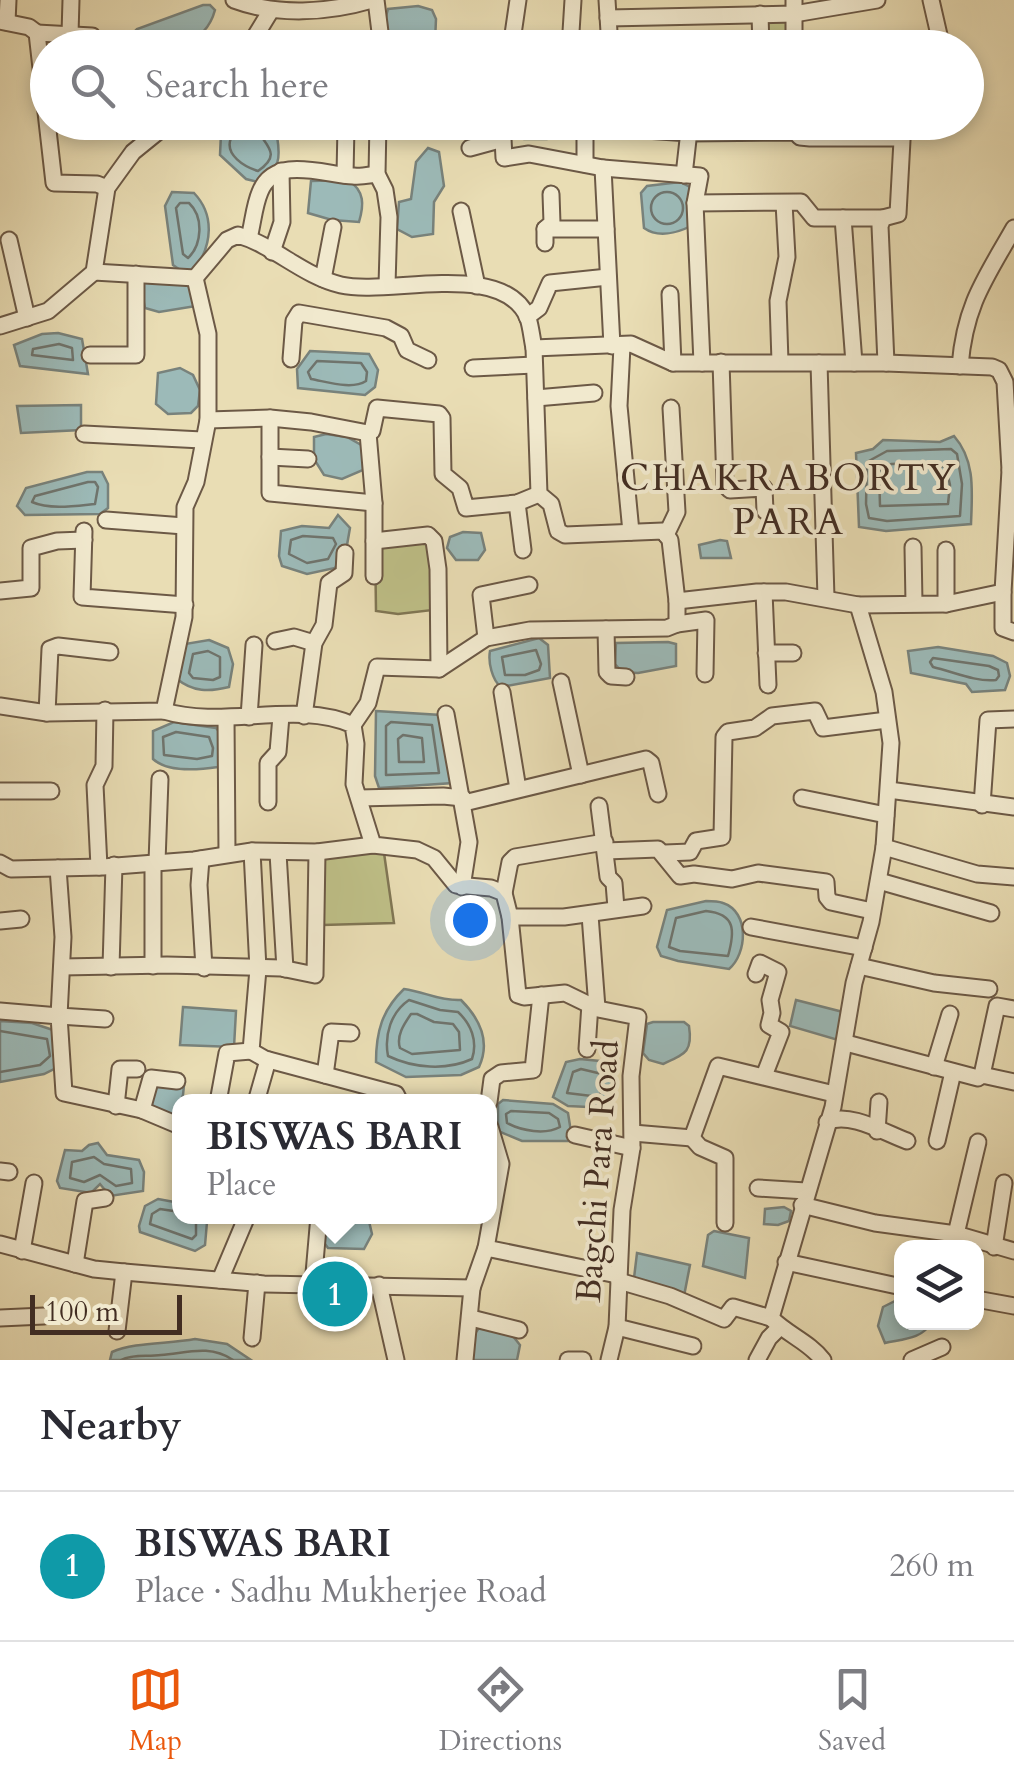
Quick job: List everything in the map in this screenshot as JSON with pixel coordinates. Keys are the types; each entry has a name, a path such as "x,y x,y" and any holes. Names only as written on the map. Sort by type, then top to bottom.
{"street":[{"path":"8,0 3,22 32,30"},
{"path":"70,30 71,0"},
{"path":"234,0 270,12 374,0 379,30"},
{"path":"514,30 518,0"},
{"path":"571,30 573,0"},
{"path":"607,0 609,30"},
{"path":"608,18 760,14 878,0"},
{"path":"931,0 938,30"},
{"path":"259,30 270,12"},
{"path":"760,14 760,30"},
{"path":"48,140 52,181 106,188"},
{"path":"0,326 60,304 94,272 106,188 133,152 148,140"},
{"path":"343,140 345,175"},
{"path":"378,140 377,174 388,217 387,285"},
{"path":"470,148 499,140"},
{"path":"503,140 504,158 529,154 603,168 700,176 695,203 702,363"},
{"path":"584,164 585,140"},
{"path":"684,175 688,140"},
{"path":"695,203 803,203 814,218 883,218 898,214 902,140"},
{"path":"603,168 608,276 632,532"},
{"path":"249,238 260,193 281,171 377,174"},
{"path":"272,252 282,222 281,171"},
{"path":"551,194 552,223 545,236 606,230"},
{"path":"780,362 778,301 786,257 784,203"},
{"path":"461,211 477,286"},
{"path":"842,218 854,363"},
{"path":"883,218 880,226 886,363"},
{"path":"323,279 333,227"},
{"path":"960,366 963,329 974,300 1014,228"},
{"path":"195,278 227,240 238,235 344,286 477,286 510,296 528,317 534,357 539,494 551,504 561,534 663,531 670,540 677,624"},
{"path":"9,240 27,318"},
{"path":"94,272 195,278"},
{"path":"90,355 136,355 136,274"},
{"path":"528,317 539,308 550,284 608,276"},
{"path":"164,711 185,604 185,507 196,482 208,420 208,334 195,278"},
{"path":"670,294 673,363"},
{"path":"290,359 294,320 299,313 386,328 401,336 407,350 428,360"},
{"path":"472,368 631,344 673,363 992,367 1003,375 1012,470 1003,628 1014,632"},
{"path":"721,362 725,485 730,490 764,488 764,511"},
{"path":"820,363 826,598"},
{"path":"536,398 594,393"},
{"path":"368,433 378,408 441,415 443,474 460,488 466,508 518,503 539,494"},
{"path":"666,536 678,512 671,408"},
{"path":"208,420 270,418 368,433"},
{"path":"270,418 270,493 374,504"},
{"path":"368,433 374,504 374,576"},
{"path":"84,434 202,440"},
{"path":"270,457 308,458"},
{"path":"518,503 524,550"},
{"path":"106,520 184,526"},
{"path":"0,590 30,588 31,548 84,536 82,596 185,604"},
{"path":"374,542 428,536 434,541 439,668"},
{"path":"913,548 914,603"},
{"path":"946,550 946,604"},
{"path":"304,716 314,643 324,625 328,583 344,574 346,553"},
{"path":"486,638 481,595 530,585"},
{"path":"764,592 768,685"},
{"path":"677,601 764,592 858,605 946,604 1003,592"},
{"path":"758,1360 776,1322 786,1262 834,1094 884,847 891,743 884,692 858,605"},
{"path":"373,844 354,784 353,724 368,704 377,666 439,668 486,638 530,630 667,628 706,620 704,674"},
{"path":"606,629 607,672 626,677"},
{"path":"275,640 294,637 314,643"},
{"path":"248,717 254,645"},
{"path":"47,713 50,649 58,646 110,652"},
{"path":"766,652 793,653"},
{"path":"560,682 581,775"},
{"path":"502,692 518,788"},
{"path":"0,706 47,713 105,710 226,718 304,716 353,724"},
{"path":"105,710 104,766 96,785 107,866 111,967"},
{"path":"490,1094 492,1078 501,1073 533,1070 542,996 518,995 504,893 510,862 515,857 605,846 651,847 665,854 690,852 696,842 722,837 724,737 728,732 756,728 772,716 815,711 823,728 887,720"},
{"path":"446,714 469,842 462,887"},
{"path":"268,802 268,763 278,752 280,716"},
{"path":"226,718 227,853"},
{"path":"982,805 988,720 1014,720"},
{"path":"359,798 443,796 464,801 649,760 658,794"},
{"path":"153,966 160,778"},
{"path":"888,790 1014,807"},
{"path":"0,791 51,791"},
{"path":"802,798 886,815"},
{"path":"599,806 616,908"},
{"path":"0,863 11,869 107,866 252,851 316,852 373,844 416,850 434,858 452,882 462,887 504,893"},
{"path":"884,847 990,877 1014,877"},
{"path":"251,1051 258,969 252,851"},
{"path":"62,967 285,969 314,975 316,852"},
{"path":"278,854 285,969"},
{"path":"665,854 677,875 732,879 770,874 826,882 831,902 872,911"},
{"path":"201,859 198,884 204,968"},
{"path":"946,898 956,866"},
{"path":"58,868 63,937 59,1016 64,1093 142,1110 172,1123"},
{"path":"879,881 991,914"},
{"path":"510,917 590,915 643,906"},
{"path":"587,1049 593,1006 590,915"},
{"path":"0,921 20,919"},
{"path":"764,1076 781,1031 769,1025 770,1000 778,972 757,969 757,929 864,948"},
{"path":"859,966 934,984 989,989"},
{"name":"Bagchi Para Road","path":"542,996 564,993 593,1006 638,1016 632,1076 633,1140 622,1210 617,1327 609,1360"},
{"path":"982,1076 997,1006 1014,1009"},
{"path":"0,1011 105,1020"},
{"path":"934,1068 950,1014"},
{"path":"324,1075 330,1032 351,1033"},
{"path":"846,1043 934,1068 1014,1082"},
{"path":"219,1094 227,1053 251,1051 268,1060 396,1094"},
{"path":"258,1094 268,1060"},
{"path":"692,1138 716,1068 721,1066 834,1094"},
{"path":"116,1106 120,1069 137,1069"},
{"path":"938,1141 953,1072"},
{"path":"142,1110 151,1078 177,1081"},
{"path":"877,1131 880,1102"},
{"path":"827,1122 835,1118 857,1122 907,1140"},
{"path":"575,1135 633,1140 692,1138"},
{"path":"692,1138 700,1148 725,1159 725,1223"},
{"path":"956,1234 978,1142"},
{"path":"497,1151 501,1164 497,1178"},
{"path":"22,1251 34,1183"},
{"path":"994,1247 1004,1184"},
{"path":"758,1188 804,1198 875,1223 956,1234 1014,1251"},
{"path":"75,1264 85,1201 105,1198"},
{"path":"220,1280 243,1224"},
{"path":"313,1285 318,1224"},
{"path":"465,1360 473,1286 486,1248 486,1224"},
{"path":"0,1244 124,1272 257,1283 473,1286"},
{"path":"486,1248 618,1278 724,1319 733,1308 776,1322 793,1339 812,1346 823,1360"},
{"path":"786,1262 894,1285"},
{"path":"117,1331 124,1272"},
{"path":"252,1338 257,1283"},
{"path":"379,1286 396,1360"},
{"path":"984,1301 1014,1306"},
{"path":"0,1318 44,1316"},
{"path":"471,1318 520,1330"},
{"path":"617,1327 693,1346"},
{"path":"912,1360 942,1348"},
{"path":"568,1360 582,1360"}],"green space":[{"path":"791,16 791,30 763,30 763,17"},
{"path":"437,538 433,610 398,614 376,611 375,540"},
{"path":"376,846 384,853 394,923 323,925 322,859"},
{"path":"588,1241 618,1246 615,1272 586,1266"}],"water":[{"path":"203,5 215,10 204,30 137,29"},
{"path":"418,6 432,10 436,30 387,30 388,9"},
{"path":"221,140 278,140 277,162 262,183 246,179 220,155"},
{"path":"428,148 439,152 444,186 434,202 433,234 412,237 397,229 399,202 411,199 416,162"},
{"path":"348,180 362,199 359,222 308,213 311,181"},
{"path":"680,182 690,187 691,226 668,233 644,228 641,193 647,186"},
{"path":"172,192 194,193 208,220 208,240 201,260 195,269 183,272 173,265 165,206"},
{"path":"144,280 182,280 192,287 196,306 159,312 145,308 141,288"},
{"path":"42,334 82,339 88,374 20,366 14,345"},
{"path":"310,351 369,354 378,370 375,387 365,395 298,388 297,369"},
{"path":"180,368 193,375 200,390 198,406 191,413 168,414 156,404 158,373"},
{"path":"81,405 81,430 21,433 17,406"},
{"path":"954,436 969,467 971,524 886,531 859,527 856,453 873,449 883,440 940,442"},
{"path":"314,437 347,437 363,446 363,470 342,479 324,475 314,459"},
{"path":"87,472 102,472 108,484 108,508 100,514 25,515 17,506 26,488"},
{"path":"338,515 350,528 347,545 335,568 307,574 282,566 281,531 302,526 329,528"},
{"path":"463,532 481,533 485,550 478,560 456,560 447,548 450,537"},
{"path":"727,541 731,558 701,558 699,545"},
{"path":"539,638 548,645 550,678 501,687 491,670 490,651"},
{"path":"209,640 228,648 233,664 229,687 202,690 177,679 185,644"},
{"path":"616,643 676,644 676,666 638,673 622,672 615,664"},
{"path":"938,647 993,656 1007,663 1010,676 1005,690 972,692 966,684 911,673 908,651"},
{"path":"376,711 441,715 453,783 379,788 375,776"},
{"path":"174,722 216,728 221,734 218,767 175,768 153,759 153,731"},
{"path":"706,901 732,908 742,924 742,944 729,969 661,956 657,947 667,910"},
{"path":"404,989 461,1000 481,1030 484,1048 479,1067 461,1075 406,1077 376,1062 382,1022"},
{"path":"796,1000 843,1012 838,1040 790,1026"},
{"path":"183,1007 236,1011 234,1047 180,1045"},
{"path":"0,1021 32,1023 56,1031 60,1066 44,1074 0,1082"},
{"path":"684,1022 689,1026 686,1051 663,1064 649,1060 643,1053 647,1024"},
{"path":"600,1061 613,1069 609,1108 568,1106 553,1097 566,1062"},
{"path":"155,1079 184,1085 183,1094 172,1094 172,1120 149,1110"},
{"path":"503,1100 553,1104 568,1113 569,1141 522,1141 498,1131 498,1104"},
{"path":"98,1143 107,1155 139,1160 144,1172 143,1191 110,1196 100,1184 91,1193 60,1188 57,1181 65,1150 82,1151"},
{"path":"158,1199 172,1202 172,1224 207,1224 205,1245 195,1251 140,1232 145,1206"},
{"path":"784,1207 791,1211 789,1221 764,1224 765,1209"},
{"path":"323,1224 370,1224 372,1234 364,1249 328,1248 322,1240"},
{"path":"714,1231 749,1238 745,1278 703,1266 708,1235"},
{"path":"637,1253 690,1265 684,1296 634,1278"},
{"path":"894,1302 894,1330 924,1330 885,1343 878,1326 883,1307"},
{"path":"479,1328 512,1335 520,1345 517,1360 468,1360"},
{"path":"195,1339 227,1344 251,1360 110,1360 112,1352 121,1349"}],"place":[{"name":"BISWAS BARI","path":"335,1294"}],"district":[{"name":"CHAKRABORTY PARA","path":"789,500"}]}
